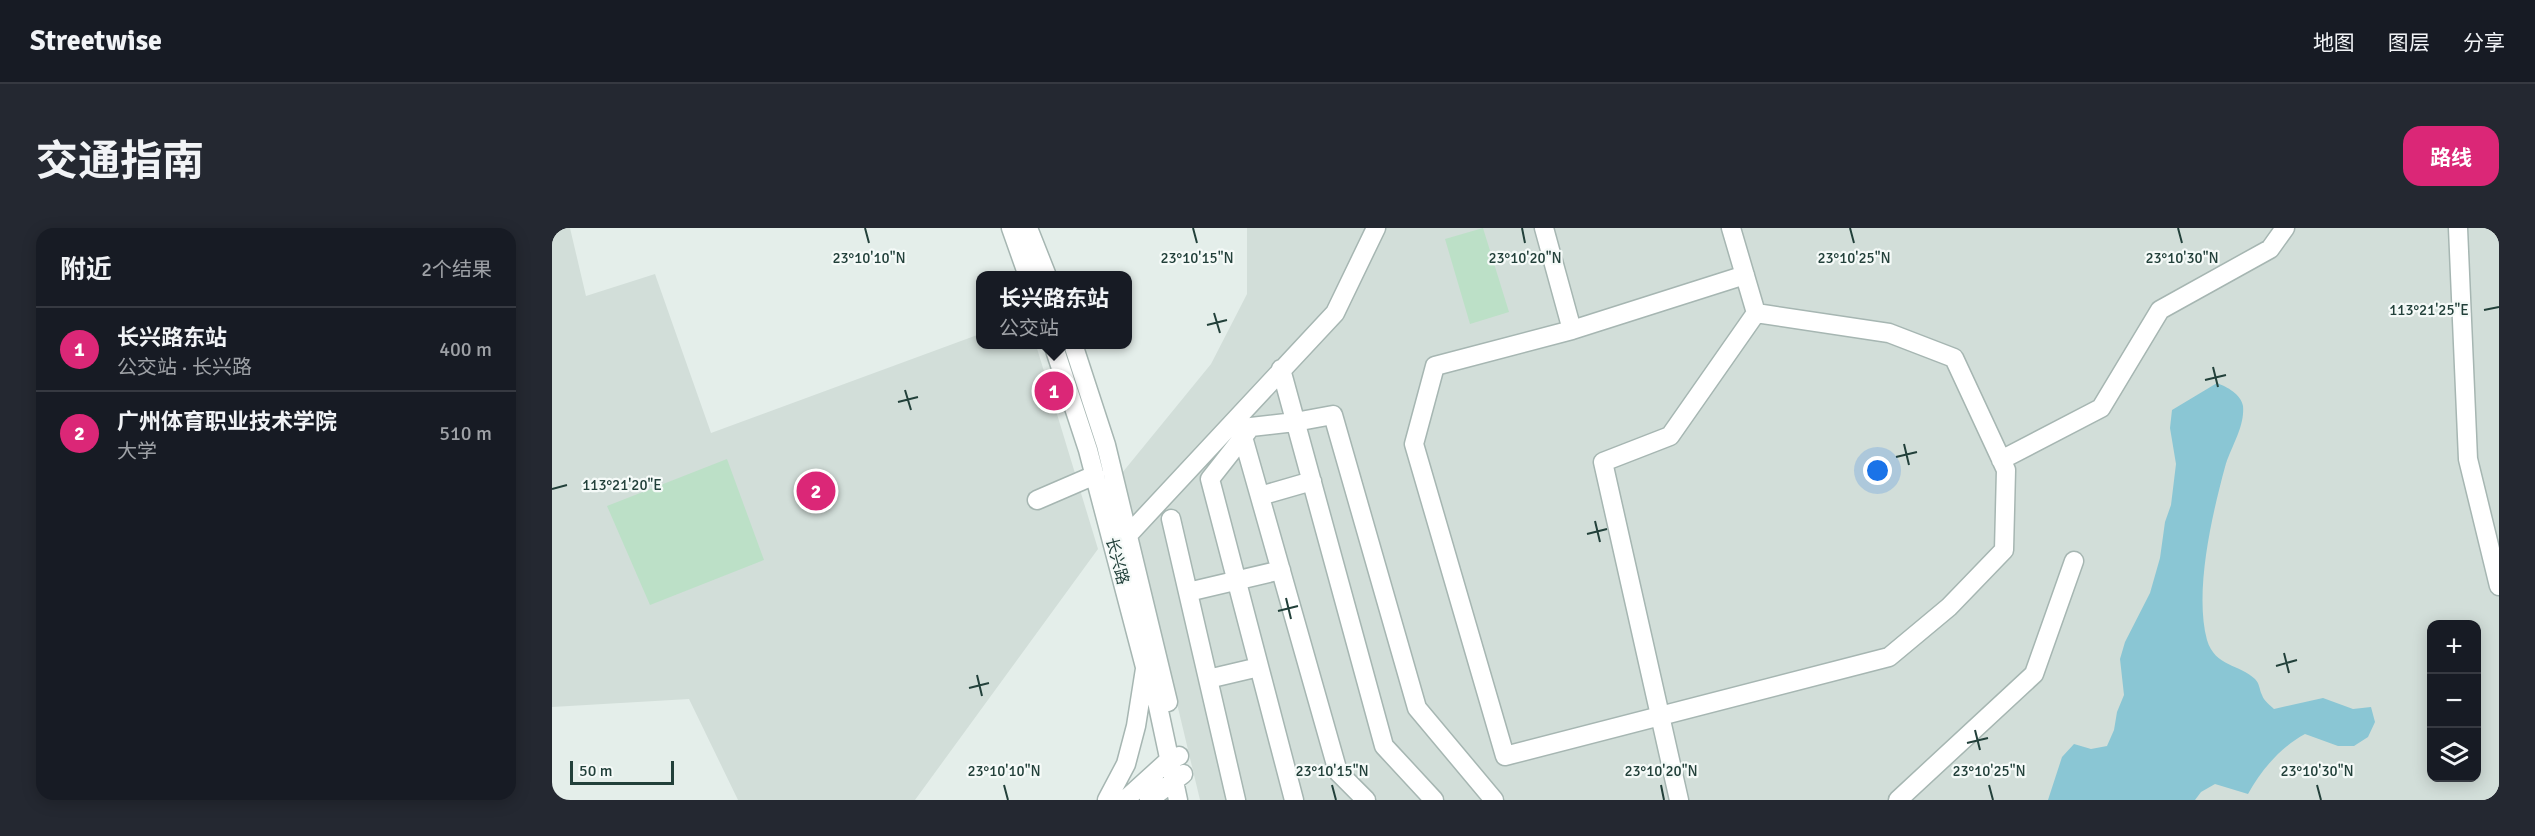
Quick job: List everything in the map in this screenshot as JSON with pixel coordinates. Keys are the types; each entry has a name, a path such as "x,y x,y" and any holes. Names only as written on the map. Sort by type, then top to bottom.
{"street":[{"path":"1011,228 1026,271"},
{"path":"1028,228 1045,271"},
{"path":"1121,539 1335,313 1376,228"},
{"path":"1544,228 1572,330"},
{"path":"1731,228 1756,313"},
{"path":"2001,460 2101,408 2160,310 2270,249 2285,228"},
{"path":"2458,228 2468,459 2499,586"},
{"path":"1745,275 1572,330 1436,366 1414,444 1505,756 1889,657 1949,607 2004,550 2006,470 1954,358 1889,333 1756,313"},
{"path":"1679,800 1662,716 1603,462 1670,436 1756,313"},
{"name":"长兴路","path":"1054,349 1095,475 1121,539 1179,777"},
{"name":"长兴路","path":"1074,349 1106,445 1145,667 1175,757"},
{"path":"1281,369 1384,746 1434,800"},
{"path":"1294,800 1210,479 1251,427 1334,415 1417,708 1494,800"},
{"path":"1243,437 1338,772 1366,800"},
{"path":"1037,500 1095,475"},
{"path":"1260,496 1312,481"},
{"path":"1171,519 1236,800"},
{"path":"1898,800 2034,674 2073,561"},
{"path":"1188,592 1281,570"},
{"path":"1107,800 1126,764 1136,726 1145,667"},
{"path":"1208,680 1259,667"},
{"path":"1125,800 1175,757"},
{"path":"1149,800 1179,777"},
{"path":"1178,800 1179,777"},
{"path":"1179,777 1190,800"}],"shaded area":[{"path":"552,228 570,228 586,296 655,274 711,433 976,335 976,349 1037,349 1098,549 915,800 738,800 689,699 552,707"},
{"path":"1247,228 2499,228 2499,800 1200,800 1122,473 1211,364 1247,294"}],"green space":[{"path":"1483,228 1509,312 1470,324 1445,239"},
{"path":"727,459 764,560 650,605 607,506"}],"water":[{"path":"2217,383 2240,398 2243,414 2240,430 2225,467 2206,554 2202,599 2207,640 2211,649 2222,660 2255,679 2264,699 2274,709 2323,698 2353,709 2371,707 2375,722 2368,737 2354,746 2338,746 2305,734 2296,739 2272,760 2248,794 2215,784 2201,792 2195,800 2048,800 2062,757 2074,744 2091,749 2107,746 2114,730 2117,712 2124,695 2120,659 2125,642 2150,593 2160,558 2165,522 2171,505 2176,464 2170,428 2172,410"}],"place":[{"name":"长兴路东站","path":"1054,391"},
{"name":"广州体育职业技术学院","path":"816,491"}]}
